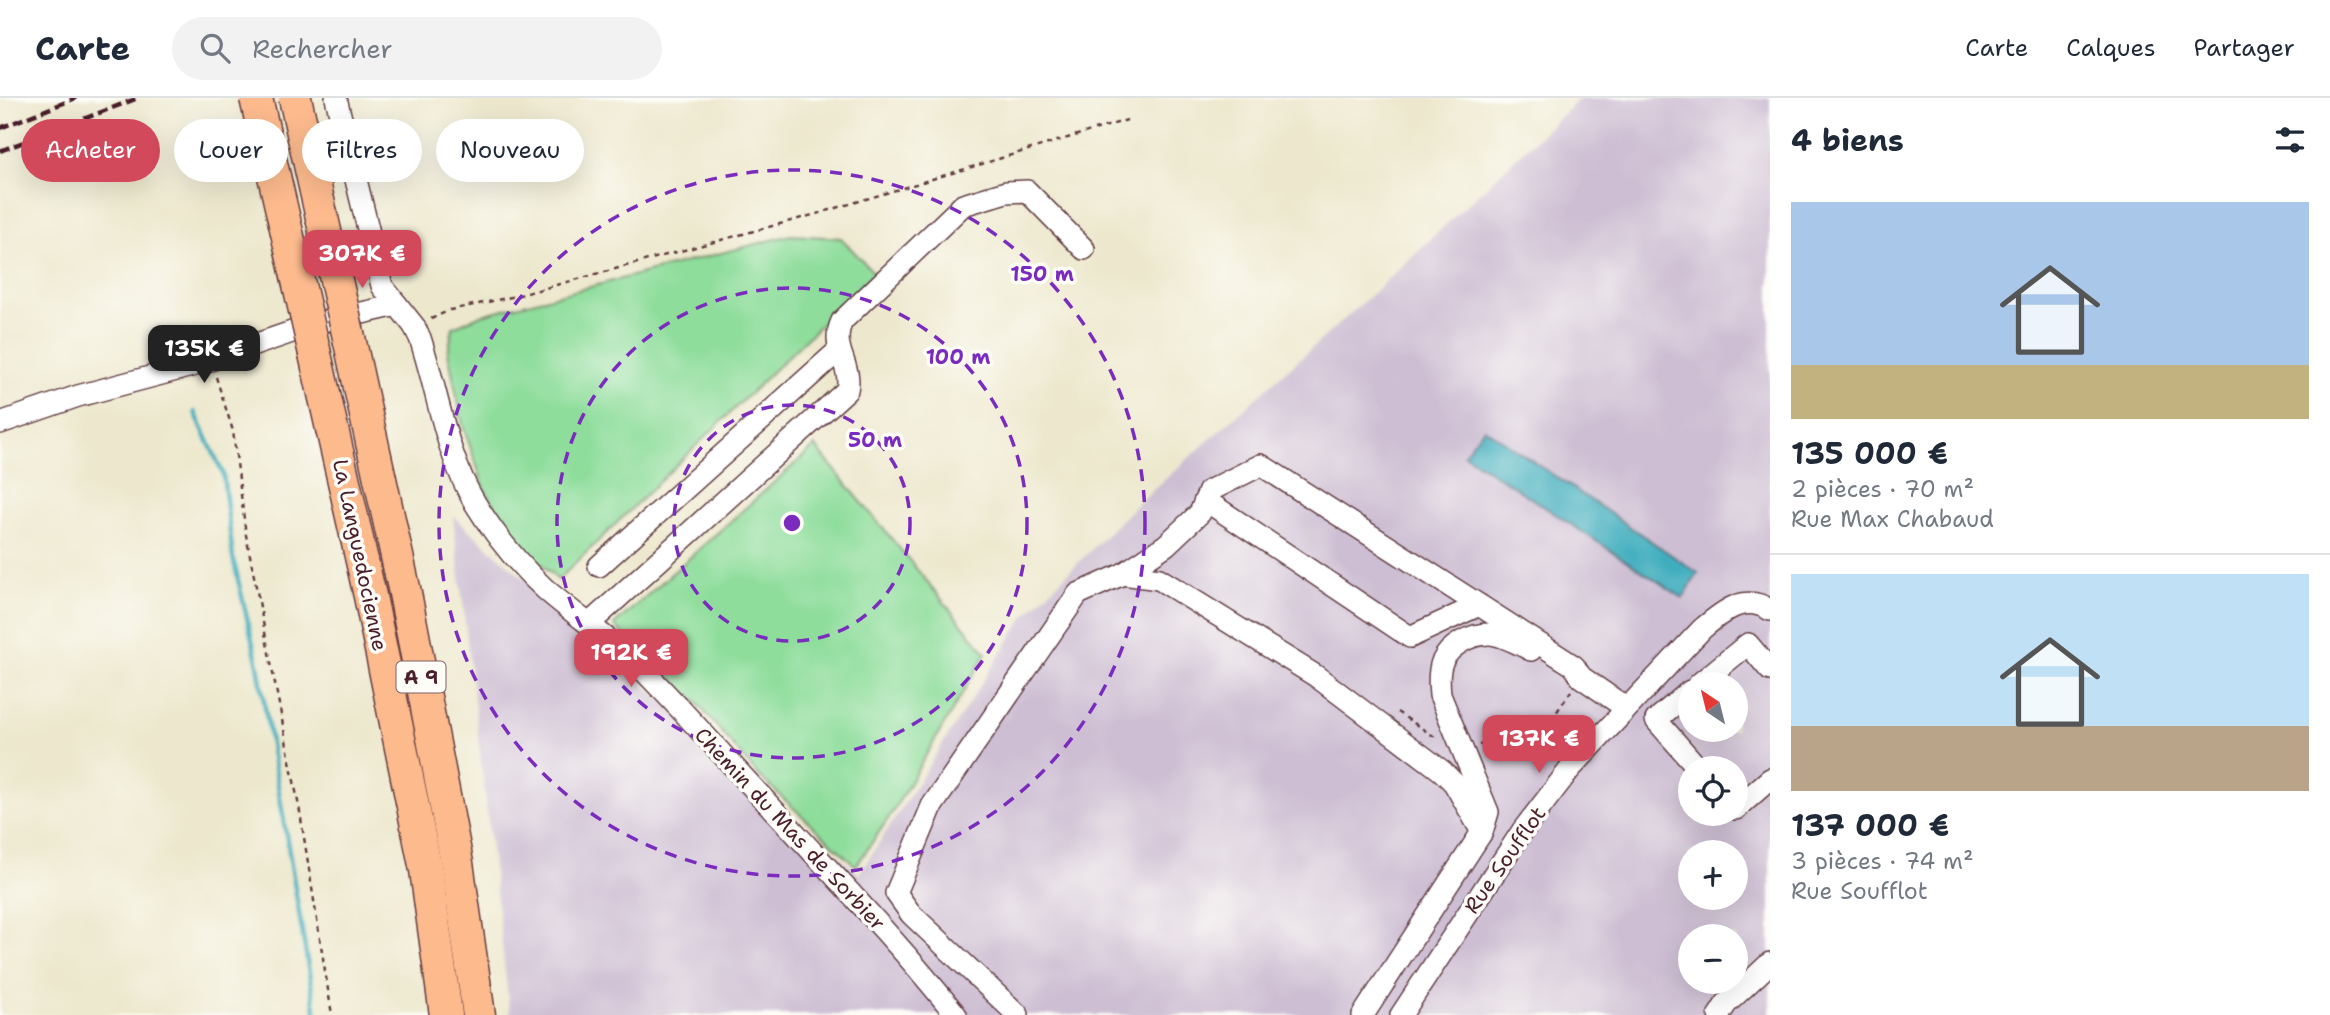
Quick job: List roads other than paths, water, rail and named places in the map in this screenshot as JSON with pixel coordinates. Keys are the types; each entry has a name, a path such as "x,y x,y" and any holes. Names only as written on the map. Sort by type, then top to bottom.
{"highway":[{"name":"La Languedocienne","path":"256,98 370,596 426,870 446,1015"},
{"name":"La Languedocienne","path":"295,98 404,588 457,863 479,1015"}],"street":[{"name":"Chemin du Mas de Sorbier","path":"336,98 382,286 414,326 420,338 443,422 473,499 495,532 544,588 641,668 887,933 956,1015"},
{"path":"589,624 847,390 847,373 839,350 837,332 842,321 963,205 1006,192 1027,191 1084,249"},
{"path":"0,424 78,396 210,360 318,323 397,305"},
{"path":"599,566 839,350"},
{"path":"1018,1015 911,914 896,893 932,806 1078,594 1123,574 1166,545 1200,513 1209,491 1261,465 1574,666 1581,677 1626,708"},
{"path":"1205,500 1410,637 1479,605"},
{"path":"1123,574 1159,579 1316,676 1442,771 1454,783 1482,832"},
{"name":"Rue Soufflot","path":"1401,1015 1523,830 1570,769 1702,629 1723,612 1761,604"},
{"path":"1363,1015 1482,832 1488,812 1440,695 1442,662 1457,645 1473,636 1491,633 1529,649 1570,675 1581,677"},
{"path":"1714,672 1748,644 1770,670"},
{"path":"1678,701 1656,720 1688,756"},
{"path":"1748,798 1770,779"},
{"path":"1719,1015 1726,1004 1770,963"}],"water":[{"path":"1484,428 1698,573 1683,598 1464,454"}],"waterway":[{"path":"195,412 223,474 233,558 258,665 316,1015"}],"railway":[{"path":"0,128 76,98"},
{"path":"0,151 138,98"}]}
